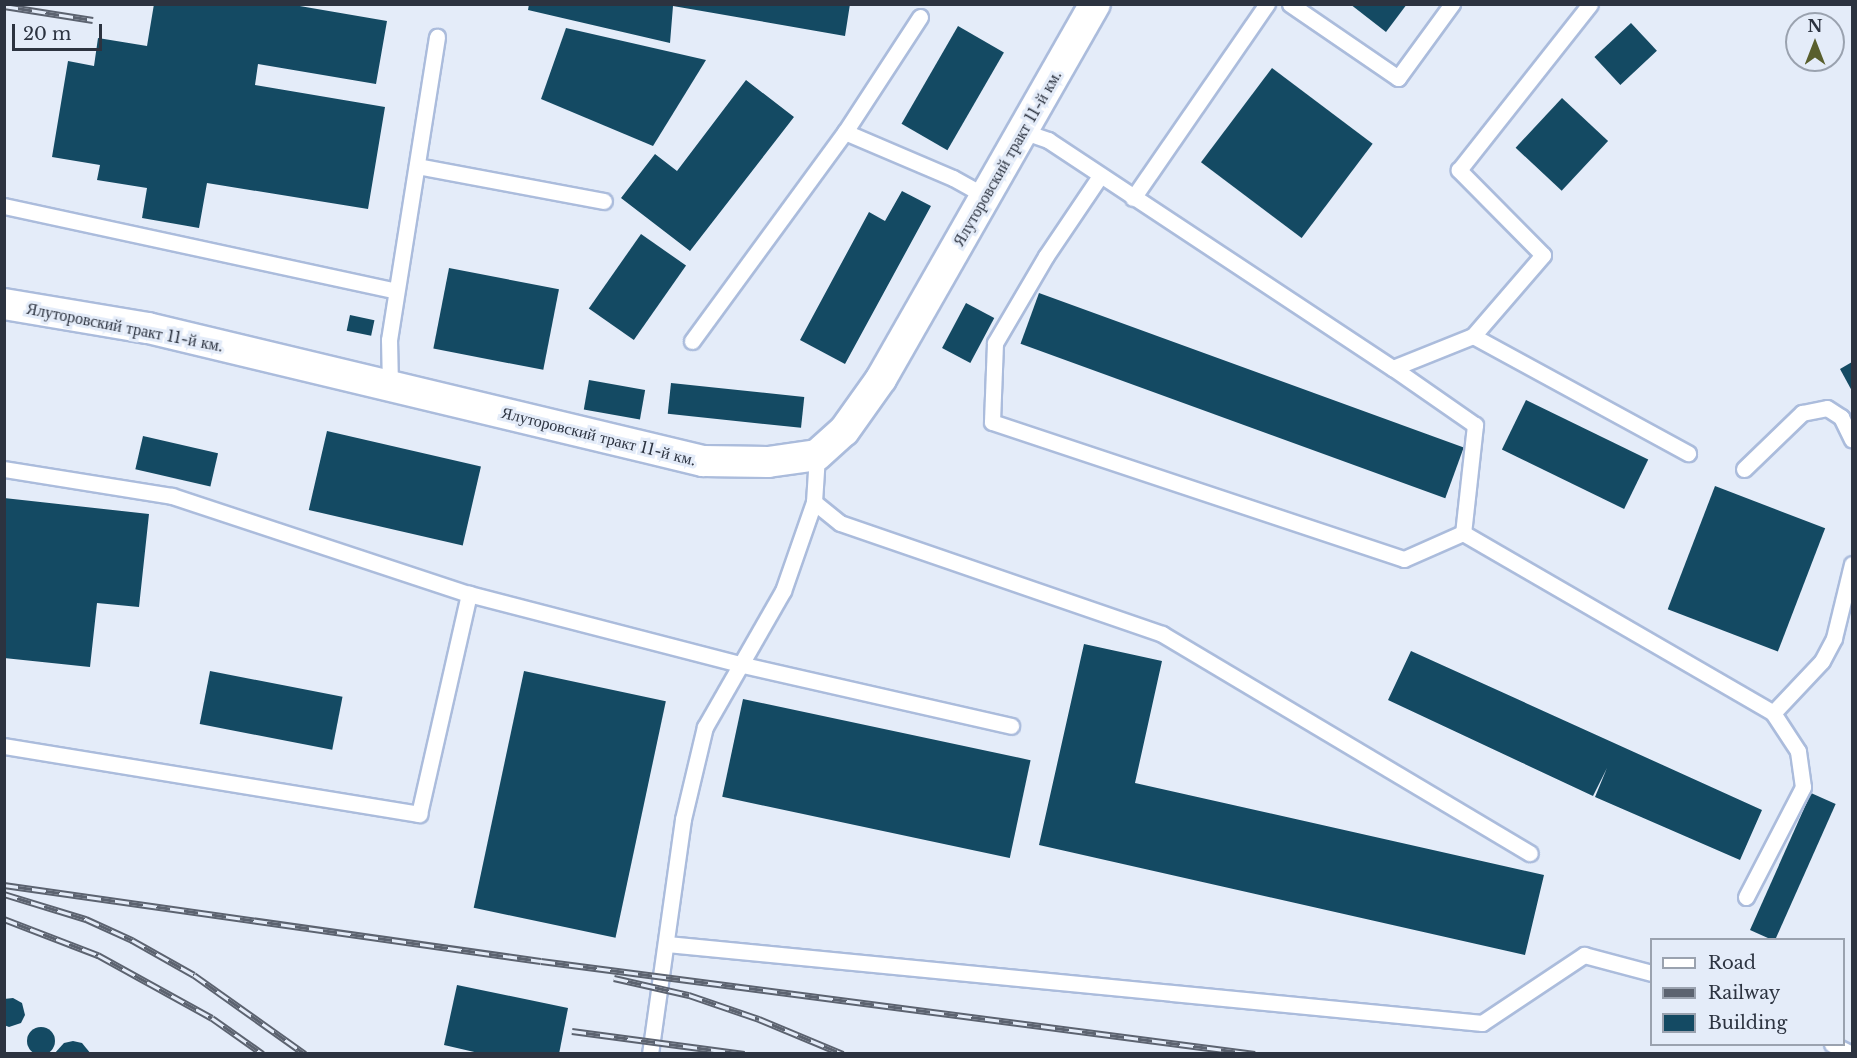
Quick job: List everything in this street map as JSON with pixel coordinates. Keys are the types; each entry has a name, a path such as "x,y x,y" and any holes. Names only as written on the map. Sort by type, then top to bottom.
{"street":[{"name":"Ялуторовский тракт 11-й км.","path":"4,304 148,328 703,461 768,462 817,455 844,431 881,379 1095,4"}],"lane":[{"path":"1133,198 1267,4"},
{"path":"1290,4 1398,78 1452,4"},
{"path":"1393,368 1473,336 1543,255 1459,170 1590,4"},
{"path":"692,341 845,132 920,16"},
{"path":"390,386 389,340 437,37"},
{"path":"1022,131 1048,140 1393,368 1475,426 1463,533"},
{"path":"845,132 953,177 985,196"},
{"path":"417,166 604,201"},
{"path":"1100,176 994,343 992,423 1404,559 1463,533"},
{"path":"4,206 396,291"},
{"path":"1473,336 1688,453"},
{"path":"1744,469 1802,413 1827,408 1841,417 1852,440"},
{"path":"650,1053 683,819 705,727 739,664 783,591 814,502 817,455"},
{"path":"4,469 172,496 469,594 739,664 1011,726"},
{"path":"814,502 840,523 1162,634 1530,853"},
{"path":"1463,533 1773,713 1798,751 1803,787 1746,897"},
{"path":"1773,713 1822,661 1834,638 1852,564"},
{"path":"4,746 419,814 469,594"},
{"path":"667,944 1482,1023 1584,955 1650,972"},
{"path":"1836,1046 1852,1053"}],"building":[{"path":"154,4 288,4 387,21 376,84 258,64 255,85 385,107 368,209 207,183 199,228 142,218 147,188 97,180 100,165 52,157 68,61 94,66 98,38 147,46"},
{"path":"529,4 850,4 845,36 673,6 670,43 528,10"},
{"path":"1350,4 1407,4 1386,32"},
{"path":"1631,23 1657,51 1620,85 1594,57"},
{"path":"958,26 1004,52 947,150 902,124"},
{"path":"566,28 706,60 653,146 541,99"},
{"path":"1272,68 1373,144 1302,238 1201,162"},
{"path":"746,80 794,117 690,251 621,198 655,154 677,171"},
{"path":"1562,98 1608,141 1562,191 1516,148"},
{"path":"902,191 931,206 845,364 800,340 869,212 885,221"},
{"path":"641,234 686,266 634,340 589,309"},
{"path":"449,268 559,289 543,370 433,348"},
{"path":"1039,293 1464,448 1445,498 1021,344"},
{"path":"966,303 994,318 970,363 942,348"},
{"path":"350,315 374,320 371,336 347,331"},
{"path":"1852,362 1852,391 1840,369"},
{"path":"589,380 645,390 640,419 584,410"},
{"path":"671,383 804,397 801,428 668,414"},
{"path":"1526,400 1648,460 1624,509 1502,449"},
{"path":"327,431 481,467 463,545 309,510"},
{"path":"143,436 218,453 210,486 135,469"},
{"path":"1715,486 1825,528 1778,652 1668,609"},
{"path":"4,498 149,514 139,607 97,603 90,667 4,658"},
{"path":"1084,644 1162,661 1135,783 1544,875 1525,955 1039,845"},
{"path":"1411,651 1762,810 1740,860 1595,797 1607,768 1593,796 1388,700"},
{"path":"210,671 343,697 332,750 200,724"},
{"path":"524,671 666,701 616,938 474,908"},
{"path":"743,699 1031,760 1010,858 722,797"},
{"path":"1811,793 1836,804 1776,938 1768,938 1750,930"},
{"path":"457,985 568,1008 559,1054 483,1054 444,1045"},
{"path":"13,998 22,1003 25,1015 21,1023 9,1027 4,1025 4,999"},
{"path":"41,1027 51,1031 55,1041 51,1051 41,1055 31,1051 27,1041 31,1031"},
{"path":"73,1041 82,1043 91,1054 54,1054 64,1043"}],"railway":[{"path":"4,6 93,20"},
{"path":"4,885 541,961 1255,1054"},
{"path":"4,894 86,919 132,940 194,975 305,1054"},
{"path":"4,919 98,955 212,1018 263,1054"},
{"path":"614,978 689,995 759,1019 843,1054"},
{"path":"572,1031 744,1054"}]}
